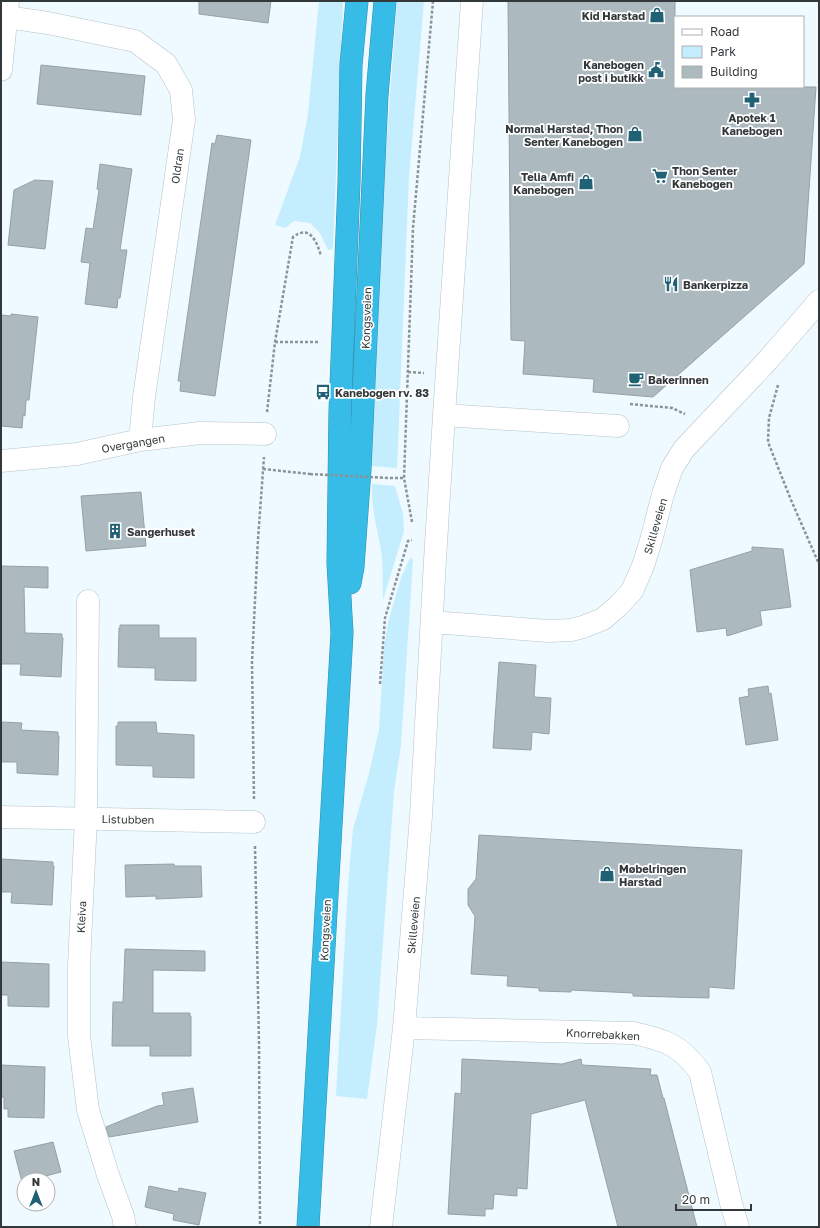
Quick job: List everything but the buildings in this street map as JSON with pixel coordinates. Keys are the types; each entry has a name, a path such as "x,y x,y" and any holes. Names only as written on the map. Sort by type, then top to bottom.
{"highway":[{"name":"Kongsveien","path":"342,633 338,563 340,411 349,183 351,65 357,1"},
{"name":"Kongsveien","path":"308,1227 342,633 353,567 376,110 385,1"}],"street":[{"name":"Skilleveien","path":"381,1227 404,1028 422,809 444,415 472,1"},
{"path":"1,70 7,9"},
{"name":"Oldran","path":"7,9 48,23 135,41 166,64 181,90 184,120 144,397 140,440"},
{"name":"Skilleveien","path":"432,622 548,631 571,630 603,619 632,591 643,566 663,494 672,468 684,449 768,360 819,301"},
{"path":"444,415 618,426"},
{"name":"Overgangen","path":"1,461 77,454 140,440 200,434 265,434"},
{"name":"Kleiva","path":"88,601 86,818 79,965 79,1036 88,1110 108,1175 123,1216 125,1227"},
{"name":"Listubben","path":"1,817 254,822"},
{"name":"Knorrebakken","path":"404,1028 633,1033 656,1038 676,1047 689,1057 700,1072 738,1227"}],"path":[{"path":"411,520 404,478 413,228 433,1"},
{"path":"322,260 317,242 308,232 298,233 293,237 275,342 265,434 263,469 310,474 404,478"},
{"path":"319,350 320,335"},
{"path":"275,342 319,342"},
{"path":"778,382 778,388 769,418 768,442 819,564"},
{"path":"618,426 620,404 672,408 688,415"},
{"path":"380,684 385,618 408,541 416,538"},
{"path":"260,1152 260,1227"}],"green space":[{"path":"319,1 343,1 333,249 328,250 320,233 310,223 294,221 285,228 275,225 300,157 308,114"},
{"path":"397,1 424,1 409,177 397,468 371,466 384,178"},
{"path":"372,484 395,486 403,514 404,531 383,600 382,558 373,507"},
{"path":"410,558 413,560 401,745 394,791 377,1025 367,1099 336,1096 348,886 353,829 369,773 379,730 384,648 388,622 401,578"}],"place":[{"name":"Kid Harstad","path":"657,15"},
{"name":"Kanebogen post i butikk","path":"656,70"},
{"name":"Apotek 1 Kanebogen","path":"752,100"},
{"name":"Normal Harstad, Thon Senter Kanebogen","path":"635,134"},
{"name":"Thon Senter Kanebogen","path":"660,176"},
{"name":"Telia Amfi Kanebogen","path":"586,182"},
{"name":"Bankerpizza","path":"671,284"},
{"name":"Bakerinnen","path":"636,379"},
{"name":"Kanebogen rv. 83","path":"323,392"},
{"name":"Sangerhuset","path":"115,531"},
{"name":"Møbelringen Harstad","path":"607,874"}]}
